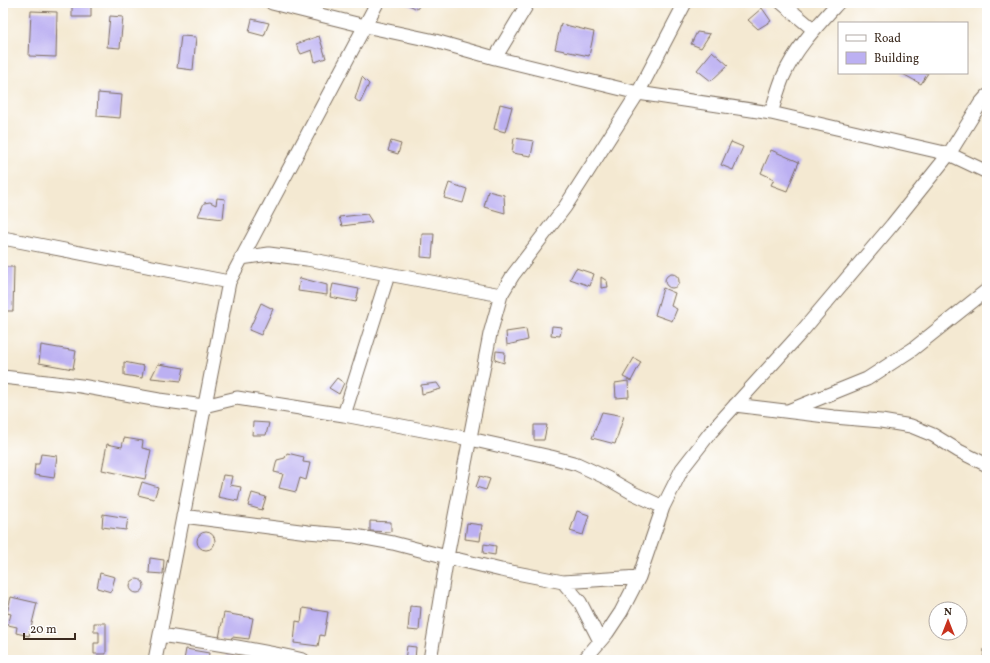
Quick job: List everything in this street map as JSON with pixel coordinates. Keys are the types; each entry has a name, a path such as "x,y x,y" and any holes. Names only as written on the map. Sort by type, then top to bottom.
{"street":[{"path":"272,3 365,26 435,41 495,58 638,93 771,113 949,154 987,172"},
{"path":"155,660 228,282 377,3"},
{"path":"495,58 528,3"},
{"path":"430,660 447,557 490,334 501,295 512,275 565,206 638,93 685,3"},
{"path":"782,3 814,30"},
{"path":"771,113 782,78 796,53 838,3"},
{"path":"584,660 621,612 640,577 663,507 682,469 710,433 798,336 887,231 949,154 980,104 987,96"},
{"path":"3,238 228,282"},
{"path":"241,258 269,254 501,295"},
{"path":"344,415 388,275"},
{"path":"786,412 867,379 913,349 987,290"},
{"path":"3,377 81,386 204,406 237,398 344,415 470,439 577,464 663,507"},
{"path":"735,405 786,412 880,421 911,426 933,435 959,451 987,464"},
{"path":"184,516 308,532 355,536 393,543 501,570 563,582 640,577"},
{"path":"563,582 580,602 600,641"},
{"path":"160,635 251,649 304,660"}],"building":[{"path":"72,3 91,4 91,17 72,17"},
{"path":"405,3 421,3 417,9"},
{"path":"762,8 771,21 758,29 748,20"},
{"path":"31,11 57,12 56,57 29,56"},
{"path":"110,16 123,17 120,48 107,47"},
{"path":"252,19 269,23 264,36 249,32"},
{"path":"561,24 594,32 589,56 555,49"},
{"path":"697,32 710,34 701,48 691,44"},
{"path":"181,36 196,37 193,70 177,68"},
{"path":"319,36 326,58 315,62 312,50 301,54 296,44"},
{"path":"712,51 728,65 711,81 697,70"},
{"path":"903,74 927,74 921,84"},
{"path":"362,77 369,84 360,103 355,99"},
{"path":"98,93 122,95 120,118 97,116"},
{"path":"500,104 512,107 505,132 494,129"},
{"path":"514,138 534,141 531,156 512,153"},
{"path":"391,141 401,144 398,154 388,151"},
{"path":"731,142 743,147 733,170 721,165"},
{"path":"771,150 799,162 787,191 771,185 774,179 761,173"},
{"path":"449,183 467,189 463,203 444,198"},
{"path":"488,191 504,195 505,213 484,207"},
{"path":"217,198 225,199 223,219 198,216 204,203 210,202 216,205"},
{"path":"367,214 372,222 342,226 339,217"},
{"path":"422,234 434,234 432,258 421,257"},
{"path":"3,267 14,267 13,311 3,311"},
{"path":"576,268 594,274 590,286 570,279"},
{"path":"669,274 675,274 679,278 679,284 675,288 669,288 665,284 665,278"},
{"path":"601,277 607,281 608,287 601,288"},
{"path":"300,278 327,285 327,295 298,291"},
{"path":"333,284 359,289 356,302 330,297"},
{"path":"663,288 675,293 671,306 677,309 672,321 655,315"},
{"path":"261,303 273,309 261,335 249,330"},
{"path":"552,326 562,327 560,336 551,335"},
{"path":"526,329 528,340 507,345 506,332"},
{"path":"41,345 76,351 73,369 39,363"},
{"path":"496,351 505,352 504,363 495,360"},
{"path":"634,358 641,362 631,381 623,377"},
{"path":"124,362 144,366 142,378 124,375"},
{"path":"158,364 184,368 181,381 151,378"},
{"path":"337,378 344,383 339,394 329,388"},
{"path":"628,381 629,397 616,398 615,383"},
{"path":"437,383 441,389 422,394 421,385"},
{"path":"602,412 624,416 615,444 592,438"},
{"path":"253,422 269,423 266,435 252,435"},
{"path":"534,425 547,425 544,440 534,440"},
{"path":"124,438 143,441 142,448 151,450 145,479 102,470 107,444 122,447"},
{"path":"287,453 304,457 303,462 310,463 306,480 300,478 296,492 279,488 283,474 274,472 277,460 285,458"},
{"path":"41,454 57,456 54,478 34,475 35,464 39,464"},
{"path":"223,475 232,476 230,485 241,487 238,501 218,497"},
{"path":"480,476 490,479 486,490 476,487"},
{"path":"142,482 158,487 154,499 138,495"},
{"path":"252,493 266,497 262,510 248,506"},
{"path":"577,511 589,515 583,535 570,531"},
{"path":"103,514 128,518 126,530 102,527"},
{"path":"370,521 391,522 391,532 370,531"},
{"path":"467,523 482,525 480,541 465,539"},
{"path":"206,532 212,535 215,541 212,547 206,550 200,547 197,541 200,535"},
{"path":"484,544 496,546 495,555 483,553"},
{"path":"150,558 164,560 163,574 149,573"},
{"path":"100,573 115,577 111,592 97,588"},
{"path":"134,579 140,579 144,583 144,589 140,593 134,593 130,589 130,583"},
{"path":"11,597 37,603 29,636 16,633 17,627 8,625 11,614 7,613"},
{"path":"410,606 421,607 419,631 408,630"},
{"path":"303,608 328,612 324,636 320,635 318,646 294,643 296,621 301,622"},
{"path":"224,613 253,618 249,639 232,637 231,640 219,638"},
{"path":"94,623 106,623 106,654 94,654 94,643 99,643 99,632 94,632"},
{"path":"407,646 416,647 415,660 405,660"},
{"path":"186,649 209,653 208,660 184,660"},
{"path":"984,649 987,649 987,660 983,660"},
{"path":"227,655 247,659 247,660 226,660"}]}
